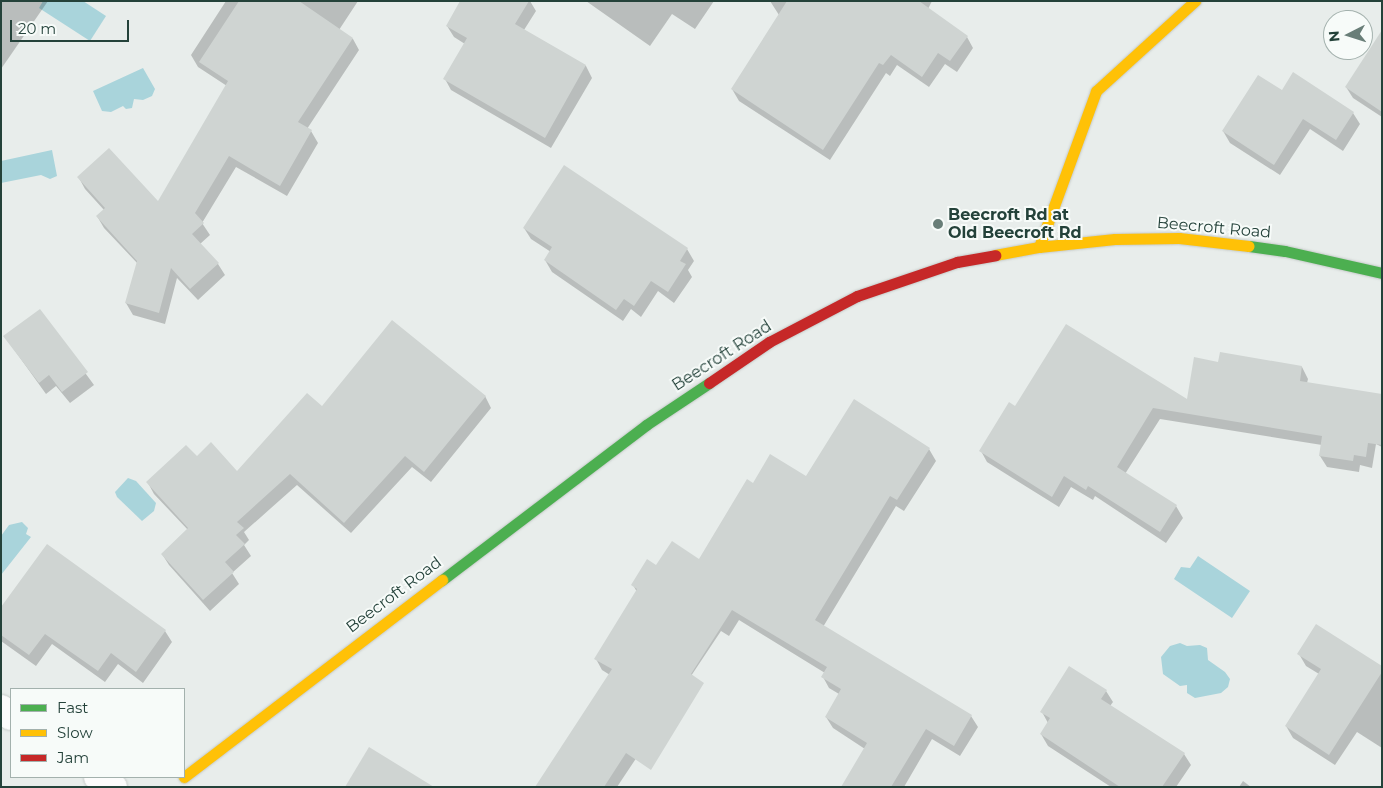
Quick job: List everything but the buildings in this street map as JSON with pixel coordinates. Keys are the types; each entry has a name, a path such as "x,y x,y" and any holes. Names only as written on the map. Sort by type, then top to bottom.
{"main road":[{"path":"1039,247 1096,91 1195,1"},
{"name":"Beecroft Road","path":"185,776 646,425 770,342 857,296 900,279 957,262 1039,247 1115,239 1179,238 1284,251 1382,273"},
{"name":"Beecroft Road","path":"172,787 183,778"}],"street":[{"path":"100,778 113,787"}],"water":[{"path":"43,1 83,1 106,16 90,41 39,8"},
{"path":"143,68 155,89 152,96 143,100 134,99 132,108 126,109 123,106 111,112 102,111 93,91"},
{"path":"52,150 57,176 50,179 41,175 1,183 1,161"},
{"path":"128,478 136,481 156,503 154,511 142,521 117,497 115,492"},
{"path":"22,522 28,528 26,534 31,537 1,575 1,536 9,525"},
{"path":"1198,556 1250,591 1232,618 1174,579 1181,567 1190,568"},
{"path":"1180,643 1187,646 1200,645 1207,648 1208,660 1225,672 1230,679 1228,687 1221,693 1195,698 1187,693 1187,685 1180,686 1163,674 1161,657 1170,646"}],"traffic: fast":[{"path":"1249,246 1285,251 1382,273"},
{"path":"442,580 646,425 709,383"}],"traffic: slow":[{"path":"1039,247 1096,91 1195,1"},
{"path":"995,255 1039,247 1115,239 1179,238 1249,246"},
{"path":"185,776 442,580"}],"traffic: jam":[{"path":"709,383 769,342 857,296 957,262 995,255"}],"place":[{"name":"Beecroft Rd at Old Beecroft Rd","path":"938,224"}]}
